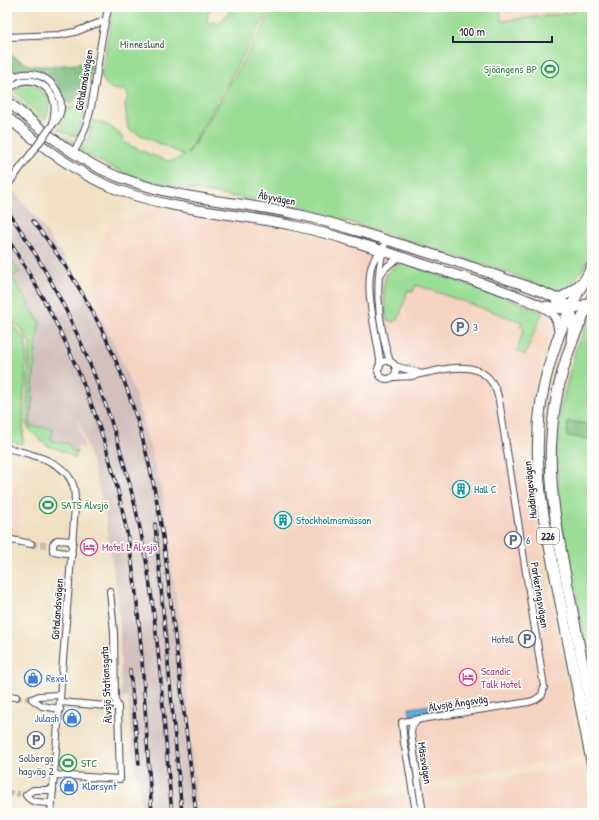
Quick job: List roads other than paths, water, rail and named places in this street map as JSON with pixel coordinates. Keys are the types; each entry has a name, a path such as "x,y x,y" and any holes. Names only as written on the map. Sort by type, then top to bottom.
{"main road":[{"name":"Huddingevägen","path":"592,267 559,332 541,402 538,442 538,466 544,518 592,764"},
{"name":"Huddingevägen","path":"591,300 569,354 561,381 553,425 551,461 552,495 561,554 592,713"}],"street":[{"name":"Götalandsvägen","path":"73,153 85,130 94,91 104,21 109,7"},
{"path":"7,38 59,35 75,32 104,21"},
{"path":"7,186 58,119 61,106 59,95 54,86 44,78 36,74 24,74 9,79"},
{"path":"7,90 19,82 27,80 44,85 49,91 54,102 53,124"},
{"name":"Åbyvägen","path":"7,101 73,153 112,175 147,187 302,215 490,273 556,299 570,309"},
{"path":"7,117 53,154 72,167 115,189 171,205 297,226 401,257 490,286 546,308 554,315 559,332"},
{"path":"53,154 66,156 73,153"},
{"name":"Parkeringsvägen","path":"386,240 382,251 378,278 384,339 396,372 394,377"},
{"name":"Parkeringsvägen","path":"382,251 376,257 370,274 370,298 380,360 378,371 381,377 386,379 411,376 420,373 459,367 475,368 487,376 497,392 544,687 542,695 539,698"},
{"path":"378,278 384,269 401,257"},
{"path":"556,299 572,292 585,280"},
{"path":"534,303 564,310 582,306 591,300"},
{"path":"569,354 573,321 570,309"},
{"path":"380,366 384,362 393,364"},
{"name":"Parkeringsvägen","path":"393,364 420,373"},
{"name":"Götalandsvägen","path":"7,448 51,462 64,471 74,486 75,493 73,541 51,813"},
{"path":"7,539 31,544"},
{"path":"72,554 53,551 50,546 57,540 73,541"},
{"name":"Älvsjö Stationsgata","path":"54,775 120,779 118,707 115,700 114,632 110,591"},
{"path":"7,696 16,697"},
{"path":"60,709 42,706 32,699 39,696 118,707"},
{"name":"Älvsjö Ängsväg","path":"402,722 529,702 539,698"},
{"name":"Mässvägen","path":"419,719 412,726 411,733 423,813"},
{"name":"Mässvägen","path":"402,722 404,743 410,768 416,813"},
{"path":"52,803 32,801 23,794 33,790 53,790"}],"water":[{"path":"451,702 452,710 410,716 409,708"}],"tunnel":[{"path":"31,544 47,545"},
{"path":"16,697 32,699"},
{"path":"7,793 20,794"}],"railway":[{"path":"7,210 56,290 77,333 112,422 125,468 137,514 151,591 172,813"},
{"path":"33,221 60,258 83,295 103,332 120,370 134,409 146,450 163,537 196,813"},
{"path":"7,238 30,275 70,353 87,393 102,435 114,477 124,519 136,594 142,657 152,813"},
{"path":"155,524 182,813"},
{"path":"130,670 139,764"}],"place":[{"name":"Sjöängens BP","path":"550,69"},
{"name":"3","path":"460,327"},
{"name":"Hall C","path":"461,489"},
{"name":"SATS Älvsjö","path":"48,505"},
{"name":"Stockholmsmässan","path":"283,520"},
{"name":"6","path":"513,540"},
{"name":"Motel L Älvsjö","path":"89,547"},
{"name":"Hotell","path":"527,639"},
{"name":"Scandic Talk Hotel","path":"468,677"},
{"name":"Rexel","path":"33,678"},
{"name":"Julash","path":"72,718"},
{"name":"Solberga hagväg 2","path":"36,740"},
{"name":"STC","path":"68,763"},
{"name":"Klarsynt","path":"69,786"}],"park label":[{"name":"Minneslund","path":"142,44"}]}
